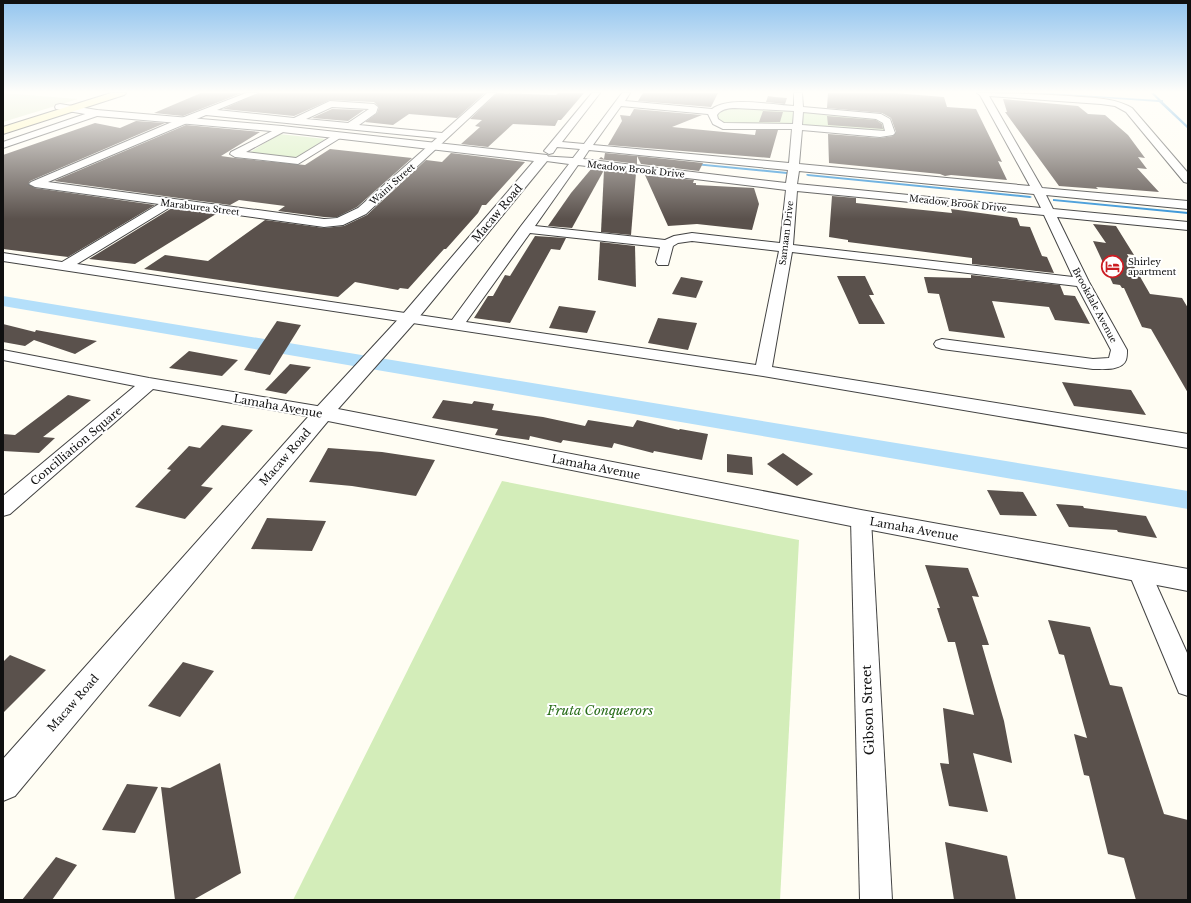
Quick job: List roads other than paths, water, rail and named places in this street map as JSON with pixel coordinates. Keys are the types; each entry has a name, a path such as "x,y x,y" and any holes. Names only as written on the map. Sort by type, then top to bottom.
{"street":[{"path":"3,145 32,135"},
{"name":"Maraburea Street","path":"149,135 35,184 324,223 339,222 362,211"},
{"path":"271,135 236,154 298,162 340,136"},
{"name":"Meadow Brook Drive","path":"333,135 792,187 1188,226"},
{"path":"436,135 445,136"},
{"name":"Macaw Road","path":"3,784 323,413 409,318 562,135"},
{"path":"457,324 525,229 596,135"},
{"name":"Samaan Drive","path":"764,371 786,248 796,135"},
{"name":"Brookdale Avenue","path":"942,344 1093,364 1113,363 1118,360 1119,350 1082,282 1038,190 1006,135"},
{"path":"1150,135 1188,180"},
{"name":"Waini Street","path":"362,211 445,136"},
{"path":"555,144 1188,205"},
{"path":"64,266 169,203"},
{"path":"525,229 667,244 674,240 692,237 1082,282"},
{"path":"663,262 667,244"},
{"path":"3,257 764,371 1188,441"},
{"name":"Lamaha Avenue","path":"3,355 149,383 323,413 861,519 1188,580"},
{"name":"Concilliation Square","path":"3,508 149,383"},
{"name":"Gibson Street","path":"861,519 876,900"},
{"path":"1139,570 1188,684"}],"waterway":[{"path":"695,164 787,173"},
{"path":"808,175 1030,197"},
{"path":"1054,200 1188,213"},
{"path":"3,301 1188,500"}],"place":[{"name":"Shirley apartment","path":"1112,266"}],"park label":[{"name":"Fruta Conquerors","path":"600,710"}]}
